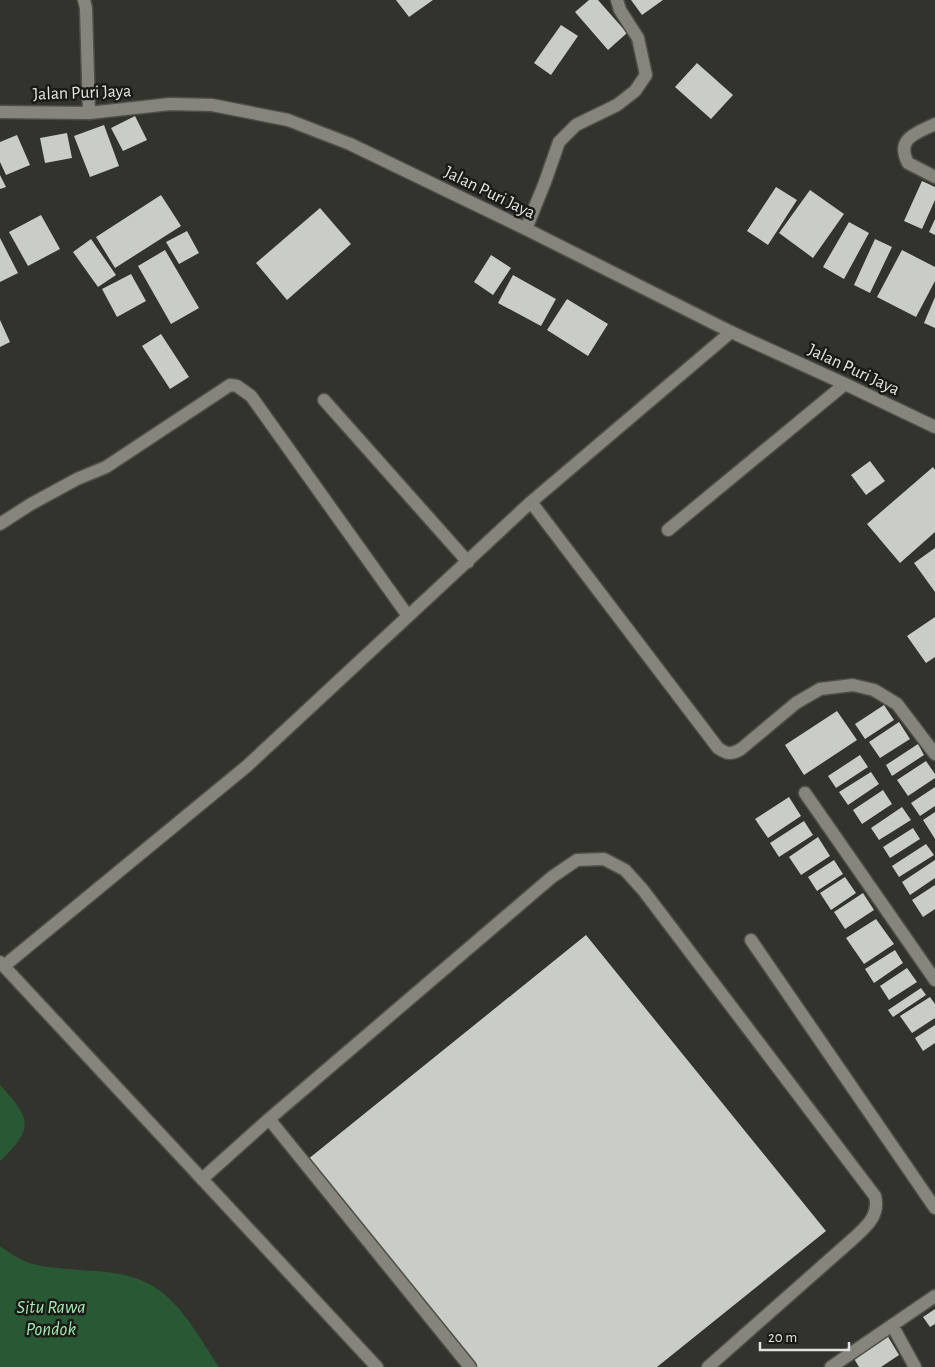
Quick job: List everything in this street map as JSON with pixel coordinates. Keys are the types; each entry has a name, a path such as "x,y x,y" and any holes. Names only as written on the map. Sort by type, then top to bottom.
{"street":[{"path":"84,0 86,8 89,112"},
{"path":"526,229 559,142 576,125 617,105 635,91 646,75 638,38 620,10 617,0"},
{"name":"Jalan Puri Jaya","path":"0,112 89,112 170,104 212,105 288,120 350,144 526,229 731,332 935,427"},
{"path":"935,124 907,139 904,150 908,163 935,177"},
{"path":"377,1367 2,964 247,766 531,502 731,332"},
{"path":"668,530 845,384"},
{"path":"0,524 31,504 77,479 106,467 230,385 237,386 251,396 408,616"},
{"path":"324,400 468,562"},
{"path":"531,502 718,748 726,754 734,753 741,749 796,703 820,689 853,685 874,690 897,704 935,754"},
{"path":"805,793 935,980"},
{"path":"202,1179 269,1119 552,877 577,860 604,859 625,870 643,890 875,1196 877,1204 875,1214 854,1238 708,1367"},
{"path":"752,940 935,1208"},
{"path":"269,1119 470,1367"},
{"path":"831,1367 935,1296"},
{"path":"892,1325 915,1367"}],"water":[{"path":"0,1085 18,1107 25,1123 24,1131 19,1140 0,1161"},
{"name":"Situ Rawa Pondok","path":"0,1246 24,1261 33,1264 128,1276 156,1288 175,1304 183,1314 219,1367 0,1367"}],"building":[{"path":"396,0 433,0 409,17"},
{"path":"589,0 598,0 627,33 608,50 575,12"},
{"path":"631,0 663,0 642,15"},
{"path":"561,25 578,36 551,75 534,63"},
{"path":"697,63 733,95 711,119 675,87"},
{"path":"135,116 147,140 123,151 111,128"},
{"path":"104,125 119,166 90,177 74,136"},
{"path":"67,133 72,158 45,163 40,138"},
{"path":"17,135 30,165 6,175 0,162 0,142"},
{"path":"0,175 6,187 0,189"},
{"path":"922,181 935,187 935,200 922,229 904,221"},
{"path":"776,187 797,200 768,245 747,231"},
{"path":"810,190 844,214 813,258 779,233"},
{"path":"161,195 181,226 115,268 96,237"},
{"path":"320,208 351,244 287,300 256,263"},
{"path":"41,215 60,249 28,266 9,232"},
{"path":"935,219 935,235 929,232"},
{"path":"849,222 869,233 844,279 823,267"},
{"path":"187,231 199,253 179,264 166,242"},
{"path":"0,238 18,273 0,282"},
{"path":"91,239 116,275 98,287 73,252"},
{"path":"875,239 892,247 870,293 854,285"},
{"path":"165,250 199,308 171,324 138,266"},
{"path":"902,250 935,267 935,281 916,317 877,297"},
{"path":"491,255 511,268 493,295 474,282"},
{"path":"131,274 146,301 117,317 102,289"},
{"path":"513,275 556,299 541,326 498,303"},
{"path":"935,297 935,328 924,323"},
{"path":"567,299 608,324 588,356 547,330"},
{"path":"0,320 10,342 0,347"},
{"path":"161,334 189,377 170,389 142,346"},
{"path":"870,461 885,481 866,495 851,475"},
{"path":"933,467 935,470 935,532 900,563 867,524"},
{"path":"935,548 935,592 914,563"},
{"path":"935,617 935,657 926,663 907,636"},
{"path":"884,705 894,720 865,739 855,724"},
{"path":"837,711 857,740 804,775 785,745"},
{"path":"899,722 910,739 880,758 869,742"},
{"path":"918,744 924,755 892,776 886,765"},
{"path":"860,755 868,767 836,788 828,776"},
{"path":"926,761 935,774 935,778 908,796 897,780"},
{"path":"871,772 879,784 848,805 839,792"},
{"path":"935,787 935,806 920,816 911,803"},
{"path":"883,790 892,804 862,824 853,810"},
{"path":"789,797 801,816 768,838 755,819"},
{"path":"902,807 911,820 879,840 871,828"},
{"path":"935,812 935,839 923,820"},
{"path":"804,821 813,835 779,857 770,843"},
{"path":"913,828 920,839 890,858 883,847"},
{"path":"818,837 830,856 801,875 789,857"},
{"path":"926,844 934,855 899,877 892,866"},
{"path":"834,860 843,874 817,891 808,877"},
{"path":"935,860 935,878 910,895 902,882"},
{"path":"845,877 856,893 831,910 820,893"},
{"path":"935,885 935,909 923,917 912,900"},
{"path":"863,893 874,910 845,929 834,912"},
{"path":"876,919 894,944 864,964 846,938"},
{"path":"586,935 826,1231 657,1367 474,1367 307,1160"},
{"path":"895,950 903,963 874,983 865,969"},
{"path":"907,968 917,982 889,1000 880,986"},
{"path":"921,988 926,995 893,1017 888,1010"},
{"path":"930,997 935,1004 935,1018 912,1033 900,1016"},
{"path":"935,1025 935,1043 923,1051 915,1038"},
{"path":"935,1309 935,1324 930,1327 923,1317"},
{"path":"887,1335 899,1355 881,1367 859,1367 853,1357"}]}
